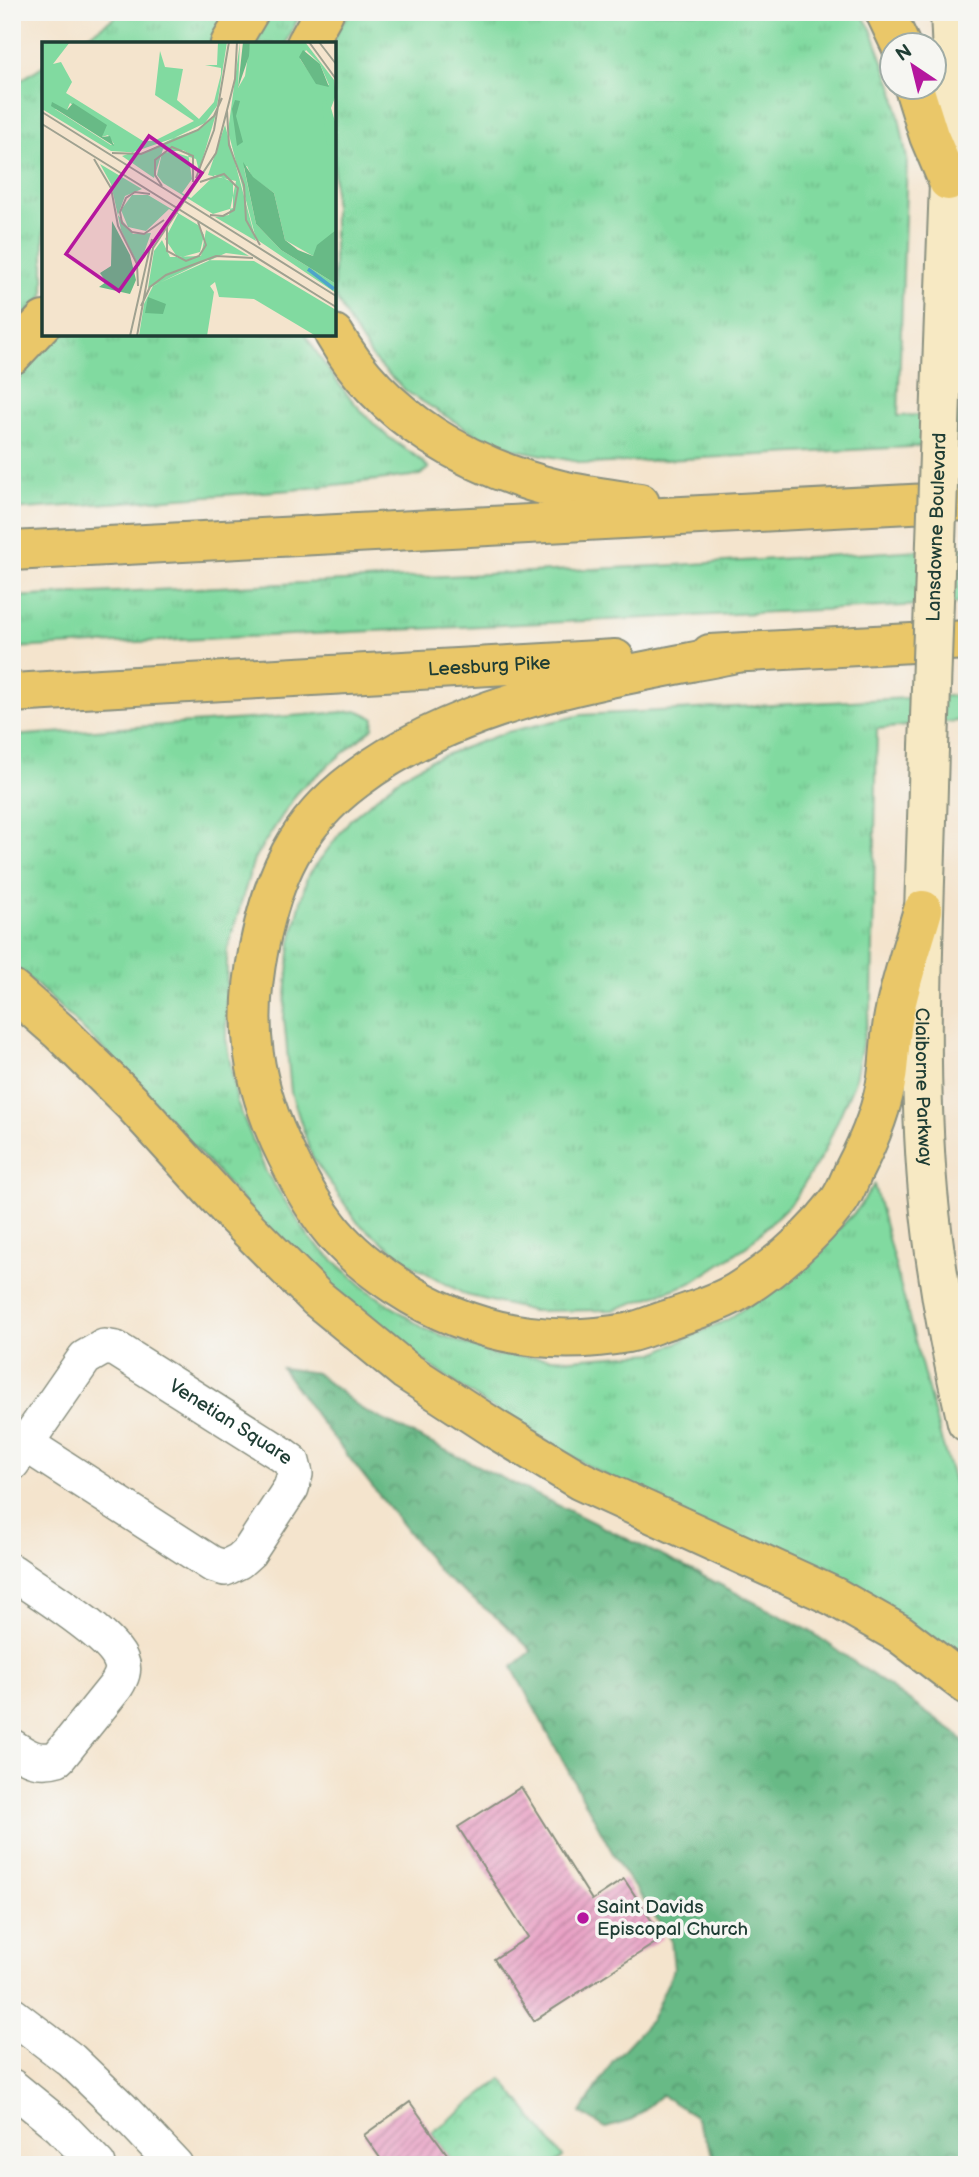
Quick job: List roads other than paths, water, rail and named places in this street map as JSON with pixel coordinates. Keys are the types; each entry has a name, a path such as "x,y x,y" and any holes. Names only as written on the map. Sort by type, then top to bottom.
{"highway":[{"path":"231,42 249,12"},
{"path":"307,42 324,12"},
{"path":"885,12 894,32"},
{"path":"918,102 948,181"},
{"path":"12,355 42,323"},
{"path":"335,336 344,352 383,397 448,448 502,472 562,490 711,515"},
{"path":"12,551 967,501"},
{"name":"Leesburg Pike","path":"12,693 967,640"},
{"path":"737,653 593,682 510,704 461,721 407,747 354,780 318,814 286,858 267,907 257,954 249,1022 257,1084 302,1187 335,1235 377,1273 425,1305 475,1326 525,1336 570,1339 630,1332 685,1314 735,1293 794,1249 840,1200 846,1188 873,1132 887,1082 893,1017 923,911"},
{"path":"12,990 60,1032 133,1104 233,1214 317,1298 406,1371 581,1481 833,1596 900,1634 967,1685"}],"main road":[{"name":"Lansdowne Boulevard","path":"929,747 953,77 950,12"},
{"name":"Claiborne Parkway","path":"929,747 921,1063 928,1191 938,1277 967,1422"}],"street":[{"name":"Venetian Square","path":"104,1347 116,1349 281,1453 292,1462 295,1474 291,1488 249,1552 225,1568 212,1564 19,1453 85,1358 104,1347"},
{"path":"12,1572 108,1643 122,1662 123,1675 58,1758 36,1761 12,1747"},
{"path":"12,2015 71,2060 175,2165"},
{"path":"12,2087 60,2126 98,2165"}],"place":[{"name":"Saint Davids Episcopal Church","path":"583,1918"}]}
